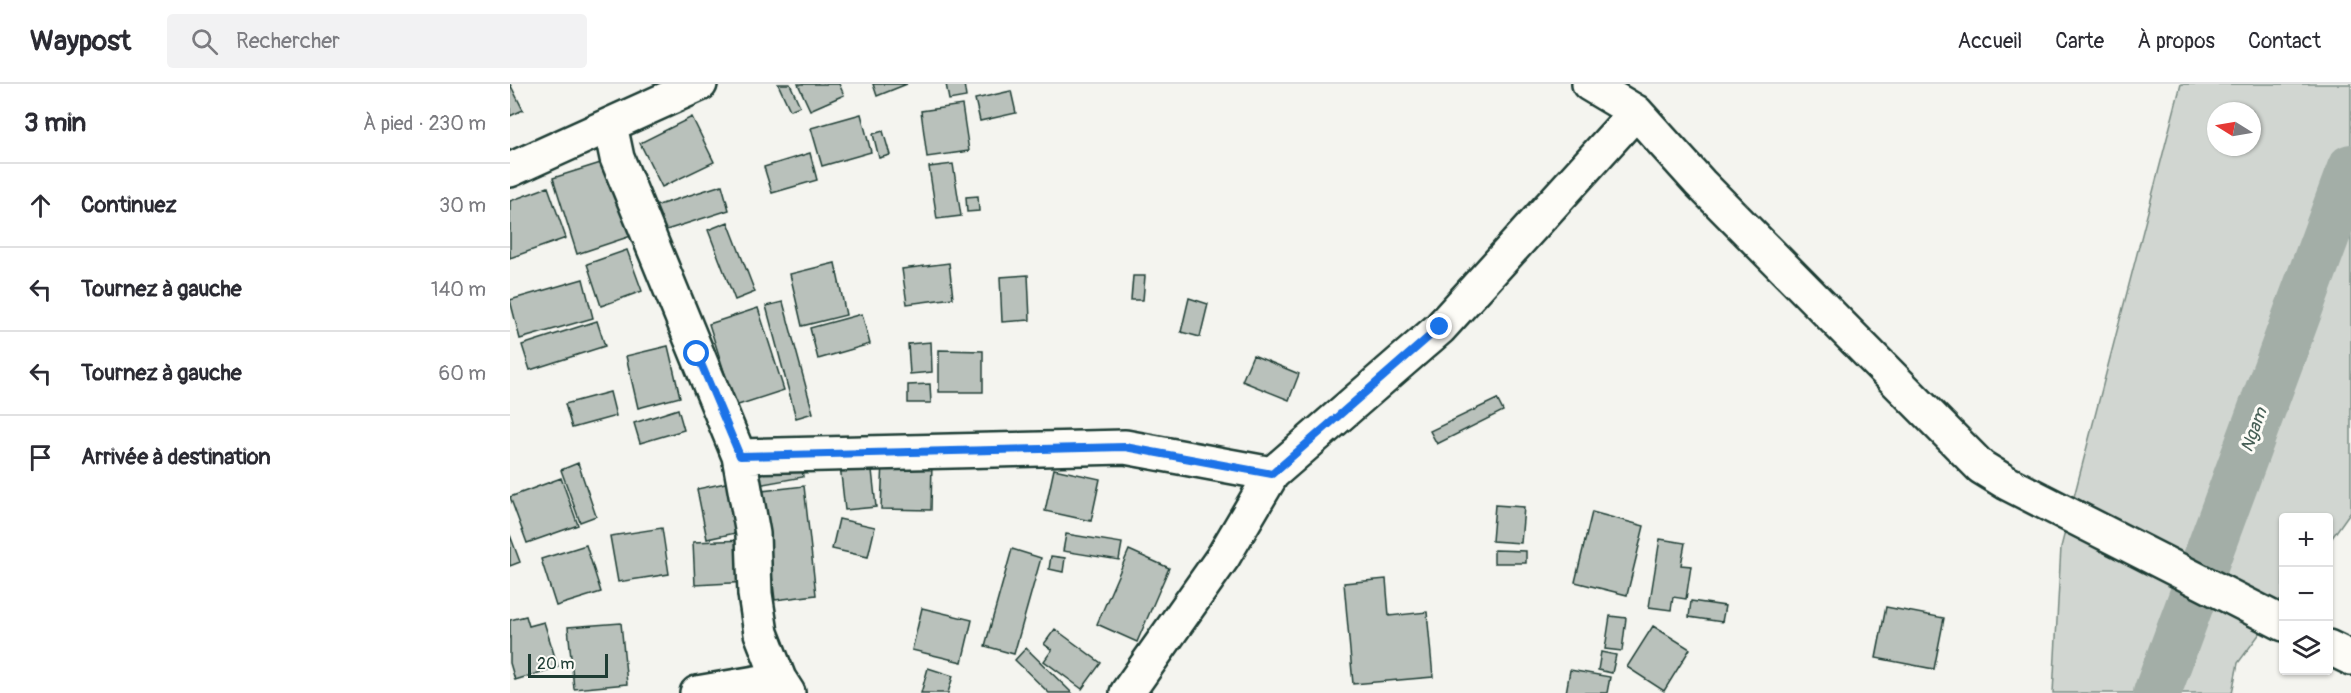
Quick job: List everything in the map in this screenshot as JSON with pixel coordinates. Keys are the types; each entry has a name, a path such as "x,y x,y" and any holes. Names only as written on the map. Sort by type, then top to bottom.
{"street":[{"path":"510,170 700,84"},
{"path":"1588,84 1636,112 1700,183 1981,467 2007,483 2279,622"},
{"path":"1127,693 1223,557 1272,474 1440,327 1636,112"},
{"path":"610,125 617,158 740,456 753,534 755,594 760,633 783,686 698,693"},
{"path":"740,456 1125,447 1272,474"},
{"path":"2333,649 2351,658"}],"shaded area":[{"path":"2181,84 2351,84 2351,511 2333,536 2333,513 2279,513 2279,607 2238,663 2232,693 2053,693 2061,547"}],"building":[{"path":"510,84 523,110 510,116"},
{"path":"778,84 790,84 800,106 790,110"},
{"path":"798,84 839,84 844,95 810,110"},
{"path":"873,84 907,84 877,96"},
{"path":"946,84 964,84 966,97 949,100"},
{"path":"1011,91 1016,113 980,121 975,99"},
{"path":"962,105 969,151 927,157 921,111"},
{"path":"861,114 871,152 822,166 811,128"},
{"path":"692,117 714,162 662,187 640,143"},
{"path":"883,131 890,155 879,158 873,134"},
{"path":"810,153 817,180 772,193 764,167"},
{"path":"607,161 631,236 577,254 553,178"},
{"path":"953,164 961,216 937,219 929,167"},
{"path":"722,185 729,210 660,232 652,207"},
{"path":"548,187 566,238 510,258 510,201"},
{"path":"978,196 979,211 967,212 966,197"},
{"path":"728,222 755,292 735,300 708,230"},
{"path":"627,250 642,291 601,306 587,264"},
{"path":"835,263 846,315 802,326 790,274"},
{"path":"949,263 953,298 907,304 902,269"},
{"path":"1028,275 1030,320 1002,322 1000,277"},
{"path":"1133,276 1145,276 1143,300 1131,300"},
{"path":"583,279 593,318 520,339 510,300"},
{"path":"1189,298 1208,304 1200,337 1181,332"},
{"path":"783,302 813,413 796,418 766,306"},
{"path":"758,308 784,390 735,406 709,324"},
{"path":"862,314 870,344 818,359 810,328"},
{"path":"597,321 605,346 530,370 522,345"},
{"path":"931,342 932,372 910,374 908,344"},
{"path":"668,346 680,397 638,408 626,356"},
{"path":"939,350 983,351 983,392 939,392"},
{"path":"1253,355 1299,374 1289,400 1242,381"},
{"path":"930,384 931,403 908,403 908,385"},
{"path":"610,392 616,416 572,428 565,404"},
{"path":"1497,399 1503,411 1437,444 1430,431"},
{"path":"678,409 684,430 640,443 634,423"},
{"path":"883,460 932,461 931,510 881,509"},
{"path":"801,461 803,477 758,485 755,469"},
{"path":"871,461 876,507 845,510 840,465"},
{"path":"578,463 596,516 580,522 561,470"},
{"path":"1054,469 1100,479 1091,521 1045,511"},
{"path":"561,478 578,525 527,543 510,497"},
{"path":"735,481 745,531 707,539 697,489"},
{"path":"804,486 816,595 775,600 762,491"},
{"path":"1495,505 1524,507 1521,543 1492,541"},
{"path":"1592,512 1644,526 1627,595 1575,582"},
{"path":"839,519 875,527 868,557 832,549"},
{"path":"662,528 669,574 618,582 610,536"},
{"path":"1066,534 1122,543 1119,560 1063,551"},
{"path":"510,535 520,562 510,566"},
{"path":"1660,539 1685,543 1681,565 1691,566 1686,599 1673,597 1671,610 1649,607"},
{"path":"746,540 749,582 695,585 693,542"},
{"path":"586,545 601,592 556,606 541,559"},
{"path":"1012,549 1041,558 1014,654 985,646"},
{"path":"1129,550 1169,568 1137,642 1097,624"},
{"path":"1494,550 1526,551 1526,563 1494,563"},
{"path":"1051,556 1065,558 1063,572 1049,569"},
{"path":"1386,579 1389,616 1427,612 1433,677 1353,684 1344,583"},
{"path":"1691,601 1725,606 1722,622 1689,617"},
{"path":"1886,607 1944,618 1934,669 1876,658"},
{"path":"922,608 972,620 962,662 912,650"},
{"path":"526,616 529,626 544,622 558,667 515,680 510,663 510,620"},
{"path":"1610,616 1626,618 1622,651 1605,649"},
{"path":"621,623 627,684 574,689 568,627"},
{"path":"1653,626 1690,649 1664,691 1627,667"},
{"path":"1055,629 1101,663 1082,689 1044,661 1052,650 1044,644"},
{"path":"1026,648 1072,693 1049,693 1015,660"},
{"path":"1601,652 1616,655 1612,673 1598,670"},
{"path":"928,668 953,676 948,693 921,693"},
{"path":"1570,670 1610,677 1607,693 1566,693"}],"waterway":[{"name":"Ngam","path":"2157,693 2351,168"}],"route":[{"path":"697,354 740,456 1125,447 1272,474 1440,327"}]}
